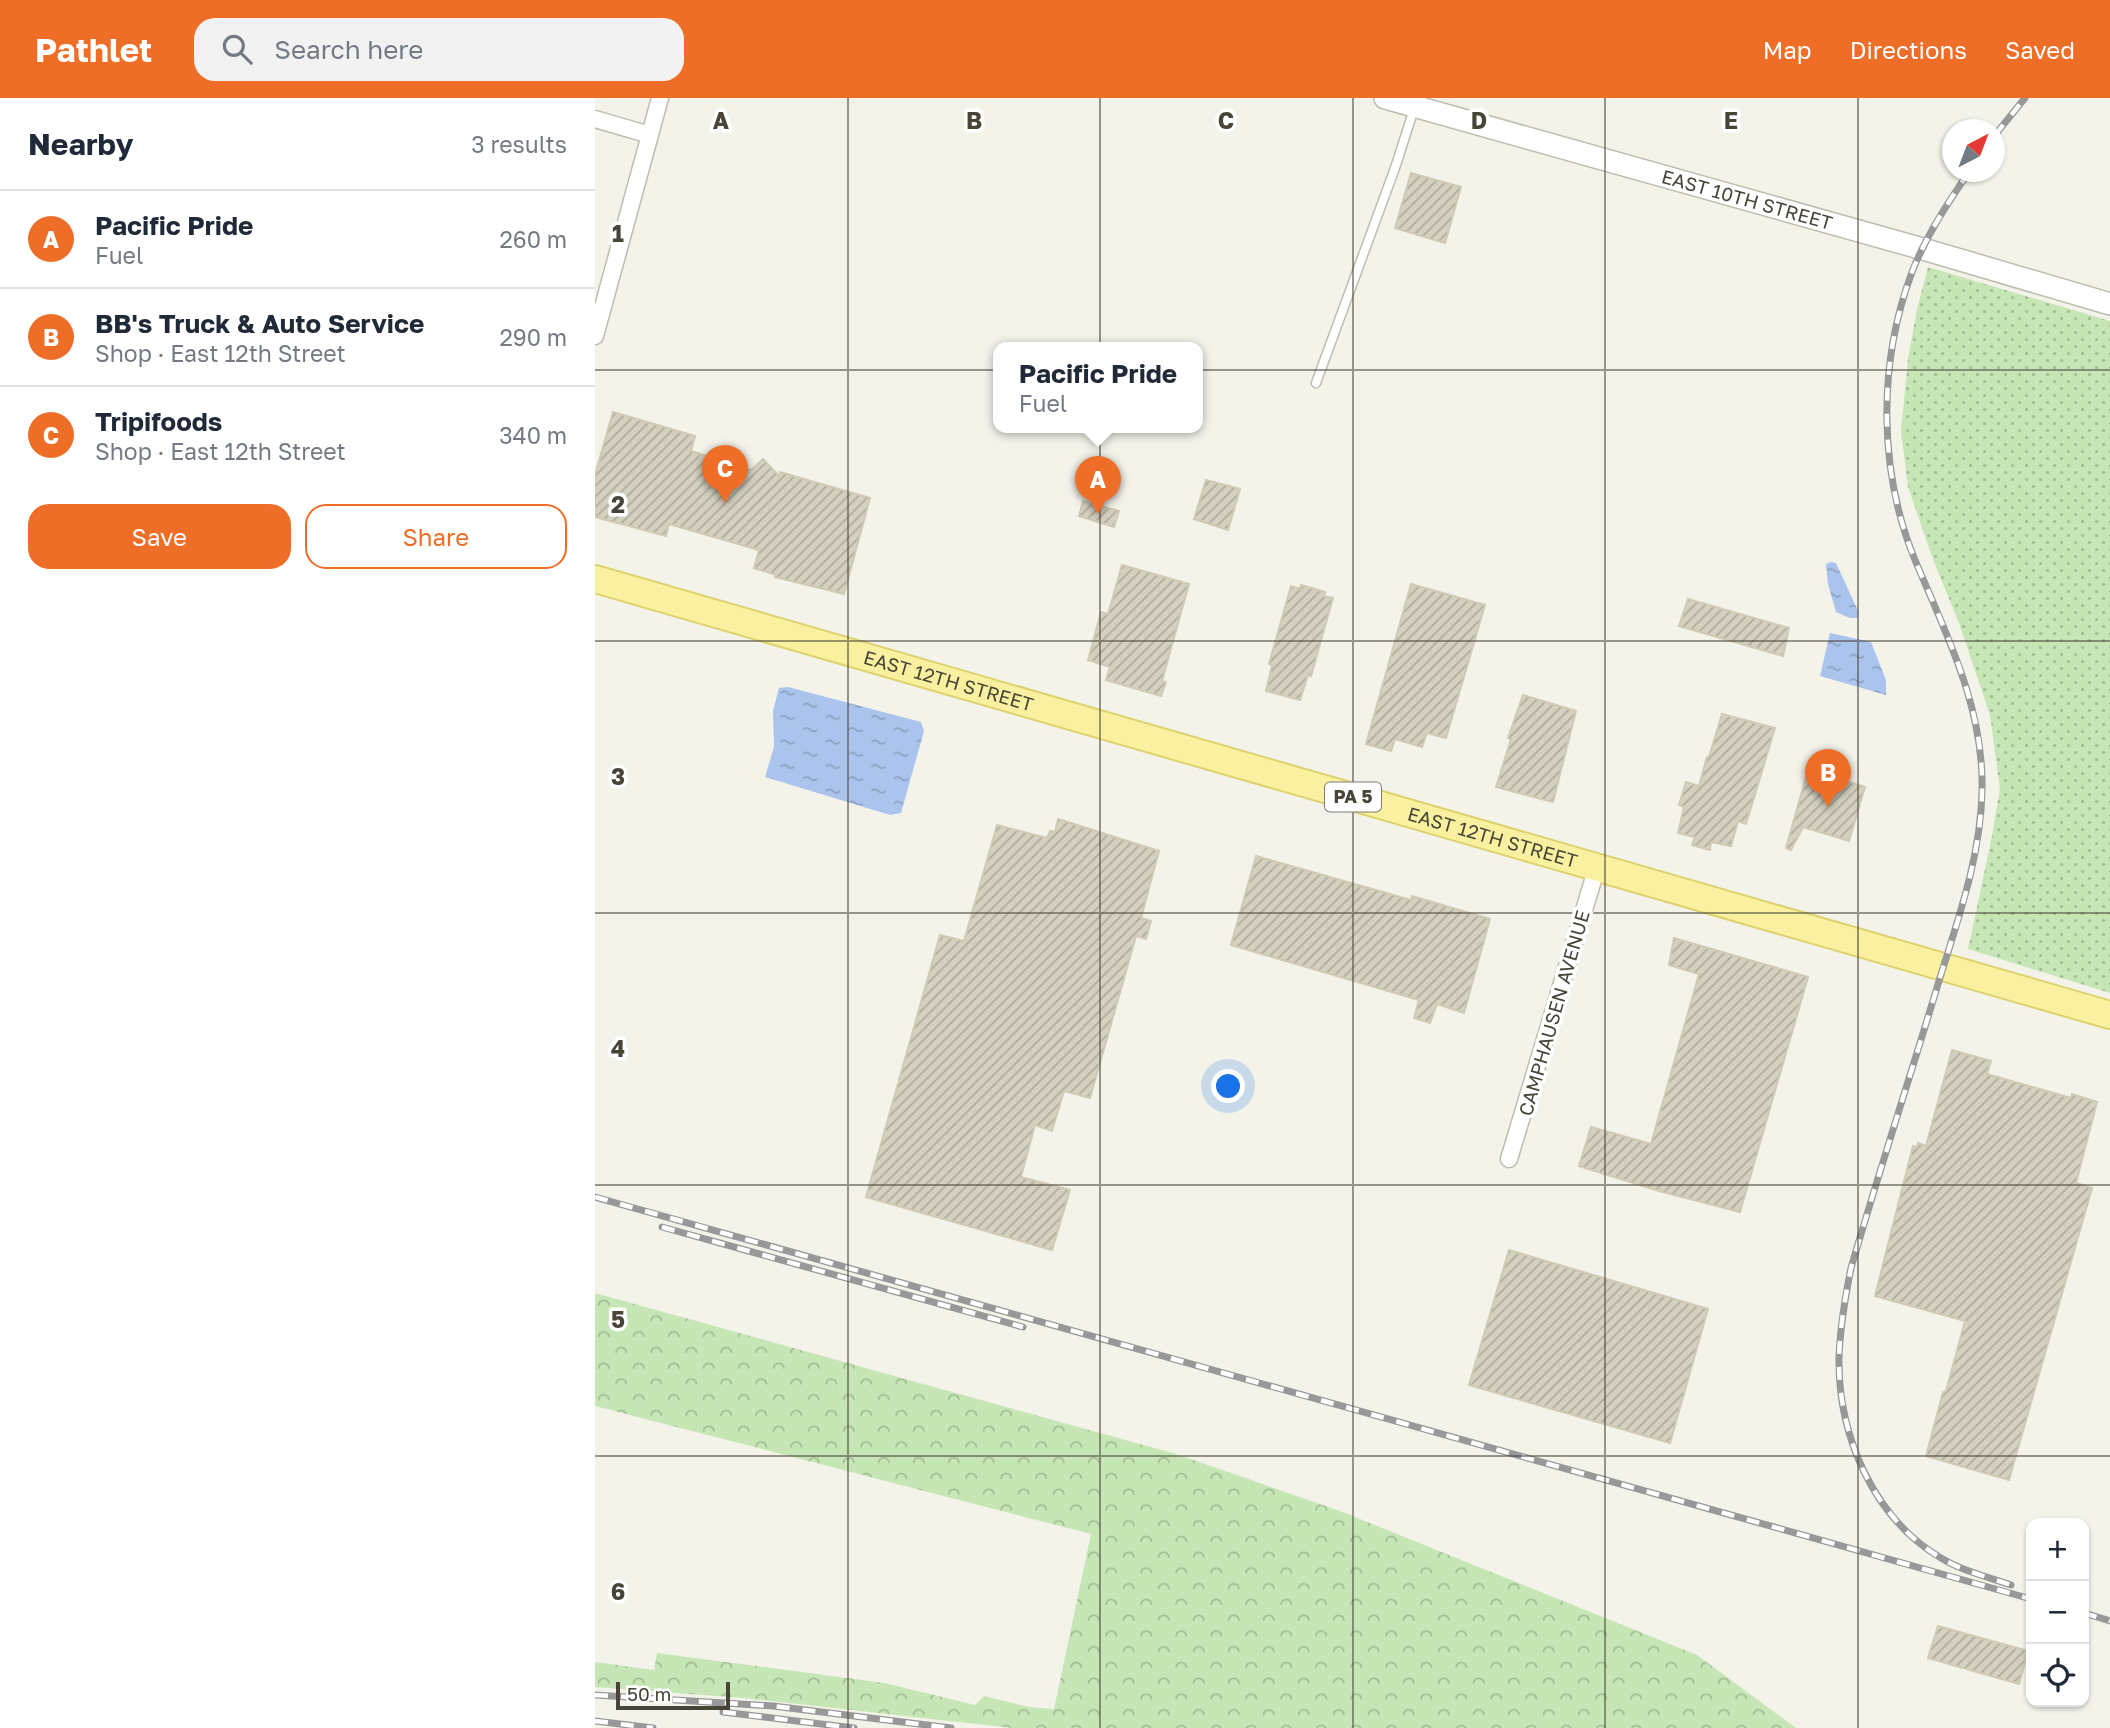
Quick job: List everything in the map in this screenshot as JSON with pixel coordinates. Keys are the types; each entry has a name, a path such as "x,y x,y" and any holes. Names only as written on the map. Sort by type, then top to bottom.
{"main road":[{"name":"EAST 12TH STREET","path":"595,579 2110,1015"}],"street":[{"path":"595,333 660,98"},
{"name":"EAST 10TH STREET","path":"1385,98 2110,304"},
{"path":"595,119 650,135"},
{"name":"CAMPHAUSEN AVENUE","path":"1509,1159 1597,867"}],"lane":[{"path":"1316,383 1415,106"}],"green space":[{"path":"1928,267 2110,321 2110,993 1968,949 2000,789 1990,715 1908,487 1901,431 1908,359"},
{"path":"595,1293 1176,1454 1340,1511 1697,1655 1796,1728 1012,1728 743,1698 595,1687 595,1662 654,1670 657,1653 885,1683 975,1705 984,1696 1029,1707 1054,1709 1091,1534 595,1406"}],"water":[{"path":"1836,563 1859,613 1857,618 1836,612 1828,584 1826,564"},
{"path":"1830,633 1871,642 1886,680 1886,695 1820,676"},
{"path":"788,687 921,722 924,731 901,813 890,815 765,777 774,747 773,711 779,688"}],"building":[{"path":"1411,173 1461,187 1445,243 1395,228"},
{"path":"613,412 695,436 691,451 751,470 763,459 779,476 780,472 870,498 844,594 775,577 776,575 754,568 759,550 669,524 666,536 595,517 595,475"},
{"path":"1206,480 1240,489 1228,530 1194,519"},
{"path":"1083,501 1119,511 1114,527 1079,516"},
{"path":"1122,565 1189,584 1162,681 1166,682 1161,696 1106,680 1110,667 1088,660 1101,612 1108,614"},
{"path":"1411,584 1485,605 1446,738 1427,733 1422,747 1395,739 1391,751 1366,744"},
{"path":"1301,585 1325,592 1324,596 1333,598 1311,676 1308,675 1300,700 1266,691 1272,665 1269,664 1291,586 1300,589"},
{"path":"1688,599 1789,628 1783,656 1679,626"},
{"path":"1523,695 1576,711 1553,802 1496,787 1511,739 1508,738"},
{"path":"1722,714 1775,728 1746,824 1738,821 1731,846 1711,842 1710,850 1692,845 1695,837 1678,833 1684,807 1679,805 1686,782 1699,786"},
{"path":"1810,763 1822,767 1820,773 1865,787 1849,841 1803,827 1791,850 1786,848"},
{"path":"1058,819 1159,851 1141,918 1151,921 1146,939 1136,936 1090,1098 1064,1091 1052,1131 1035,1125 1021,1177 1070,1190 1052,1250 866,1197 940,935 964,941 997,825 1047,838 1050,831 1055,832"},
{"path":"1256,856 1411,900 1412,896 1490,919 1464,1013 1437,1004 1430,1023 1414,1018 1419,1000 1231,945"},
{"path":"1674,938 1808,977 1740,1212 1579,1166 1591,1127 1651,1144 1699,974 1669,965"},
{"path":"1952,1050 1991,1061 1987,1074 2071,1098 2072,1094 2097,1102 2076,1183 2092,1188 2009,1480 1926,1456 1965,1321 1875,1296 1913,1146 1917,1147 1918,1143 1926,1146"},
{"path":"1509,1250 1708,1309 1670,1443 1469,1385"},
{"path":"1938,1626 2026,1650 2019,1684 1928,1658"}],"railway":[{"path":"2005,123 2025,98"},
{"path":"1962,182 1930,233 1912,272 1893,343 1887,416 1894,490 1903,526 1961,672 1977,729 1981,759 1981,815 1961,911 1851,1268 1840,1335 1840,1387 1853,1445 1864,1472 1896,1521 1917,1541 1949,1563 2011,1585"},
{"path":"595,1197 2026,1598"},
{"path":"662,1227 1023,1327"},
{"path":"2089,1615 2110,1621"},
{"path":"595,1695 773,1706 951,1728"},
{"path":"723,1712 854,1728"},
{"path":"595,1721 653,1728"}],"place":[{"name":"Tripifoods","path":"725,503"},
{"name":"Pacific Pride","path":"1098,514"},
{"name":"BB's Truck & Auto Service","path":"1828,807"}]}
